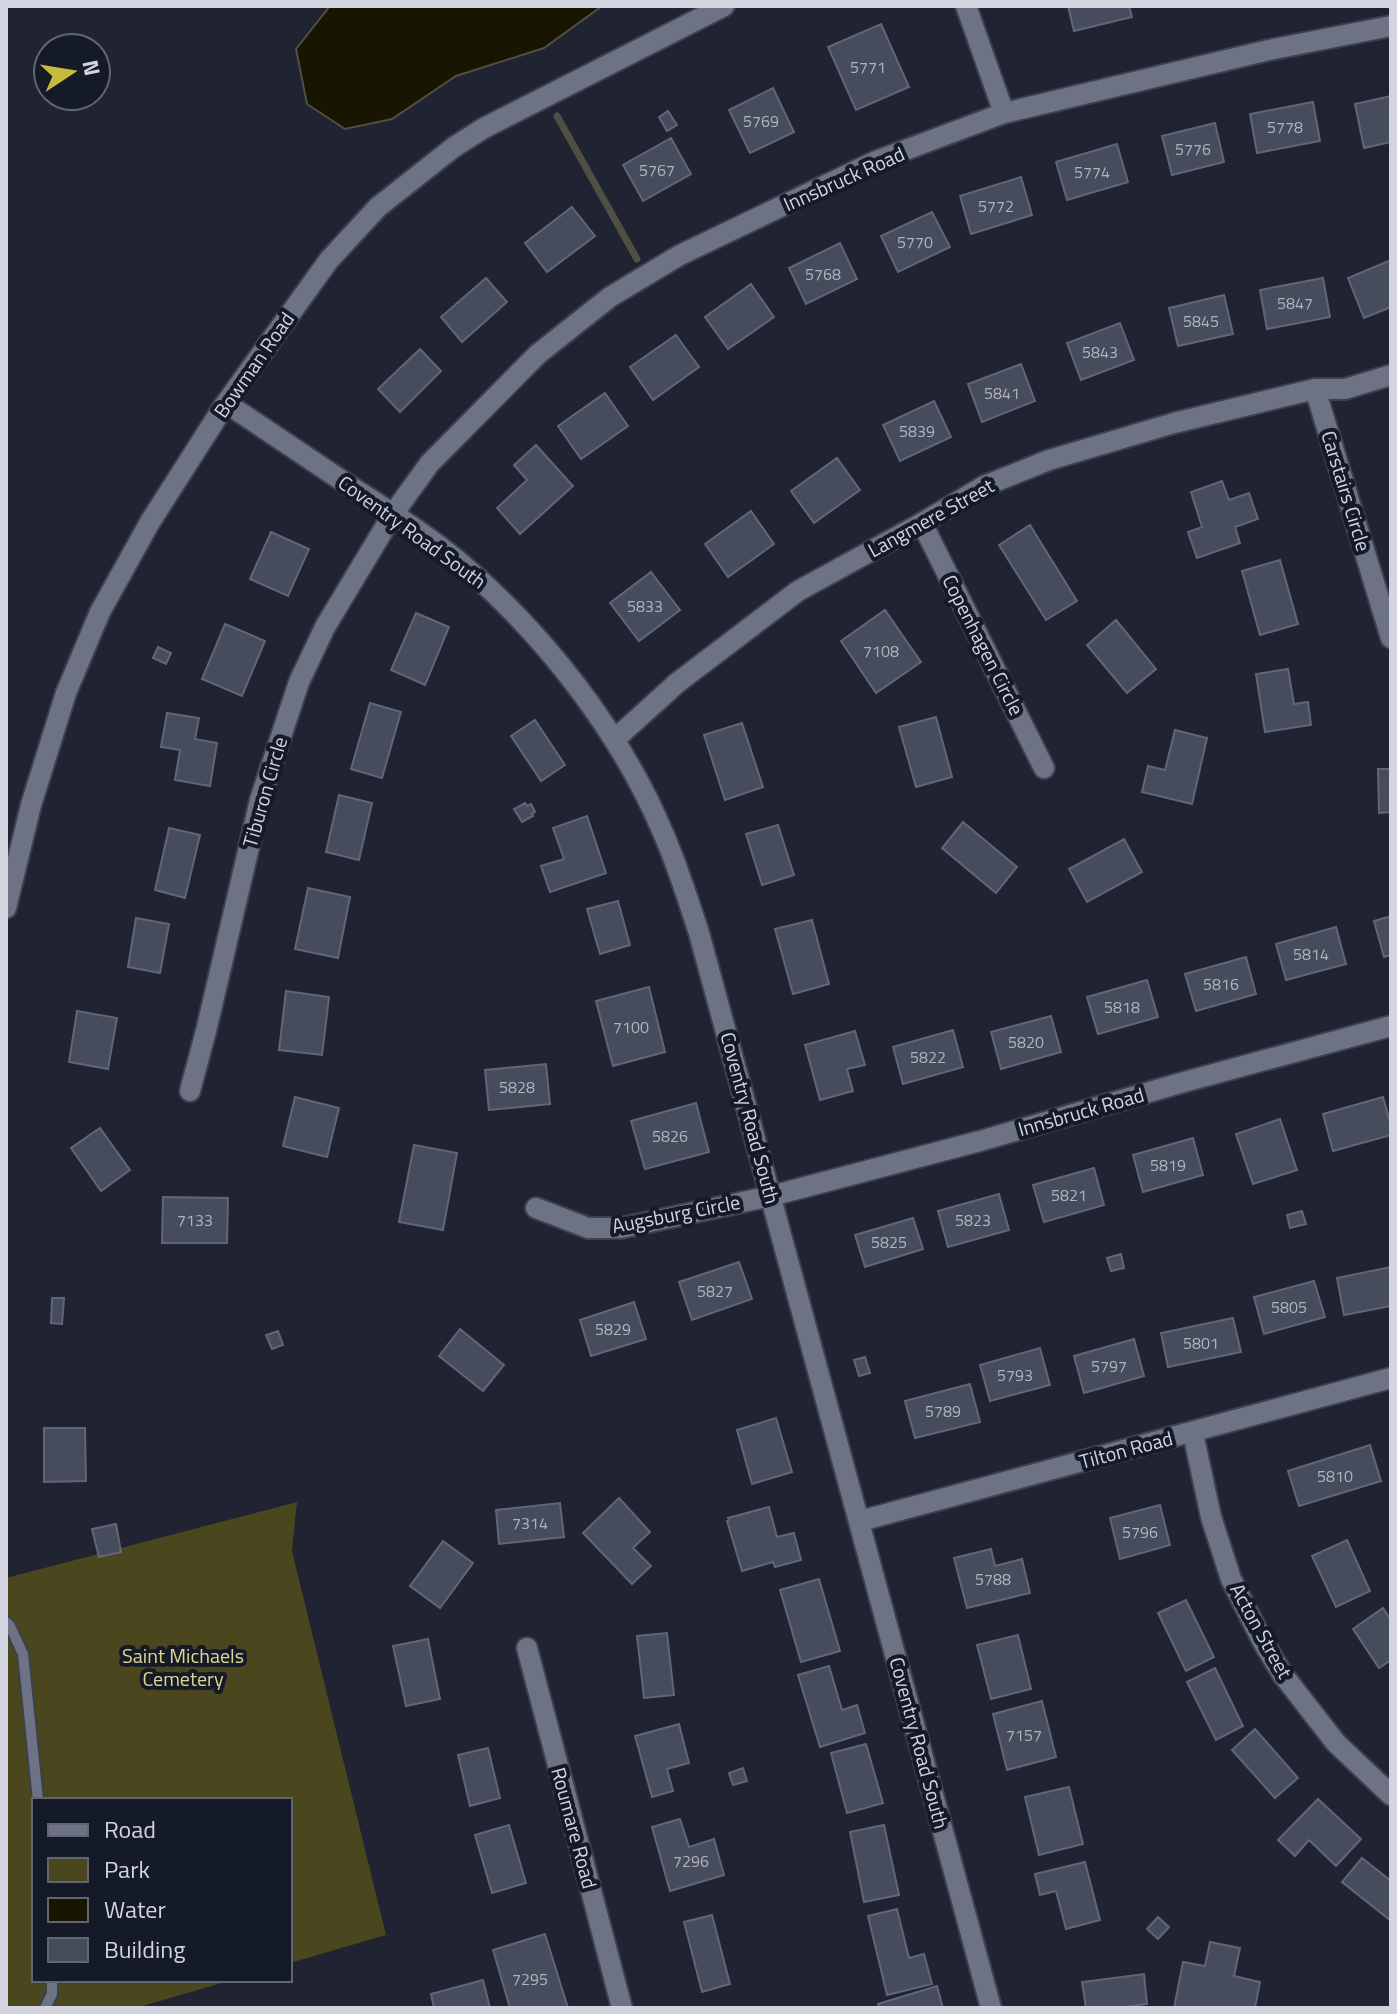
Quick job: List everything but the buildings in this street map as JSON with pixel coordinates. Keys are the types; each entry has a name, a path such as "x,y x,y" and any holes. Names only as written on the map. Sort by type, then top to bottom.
{"street":[{"name":"Bowman Road","path":"6,908 31,805 66,693 100,612 150,522 226,403 329,260 378,207 454,147 484,128 724,6"},
{"path":"966,6 1004,113"},
{"name":"Innsbruck Road","path":"393,514 430,463 538,354 610,297 680,255 876,161 1004,113 1269,50 1391,26"},
{"name":"Langmere Street","path":"614,740 677,683 798,591 984,486 1049,460 1174,423 1315,389 1345,389 1391,375"},
{"name":"Carstairs Circle","path":"1315,389 1391,638"},
{"name":"Coventry Road South","path":"226,403 393,514 455,559 508,605 559,663 614,740 664,834 699,933 991,2008"},
{"name":"Tiburon Circle","path":"190,1091 260,800 299,682 325,627 393,514"},
{"name":"Copenhagen Circle","path":"922,523 1044,768"},
{"name":"Innsbruck Road","path":"771,1196 1391,1026"},
{"name":"Augsburg Circle","path":"536,1208 588,1228 621,1228 771,1196"},
{"name":"Tilton Road","path":"860,1521 1391,1378"},
{"name":"Acton Street","path":"1193,1433 1211,1517 1231,1579 1263,1642 1283,1675 1336,1743 1391,1795"},
{"name":"Roumare Road","path":"527,1648 622,2008"}],"lane":[{"path":"6,1622 23,1654 38,1798"},
{"path":"45,2008 52,1994 52,1982"}],"green space":[{"name":"Saint Michaels Cemetery","path":"297,1502 292,1551 386,1935 292,1962 292,1798 32,1798 32,1982 225,1982 136,2008 6,2008 6,1578"}],"water":[{"path":"330,6 602,6 544,48 456,76 392,119 345,129 307,104 296,49"}],"waterway":[{"path":"557,116 637,259"}]}
